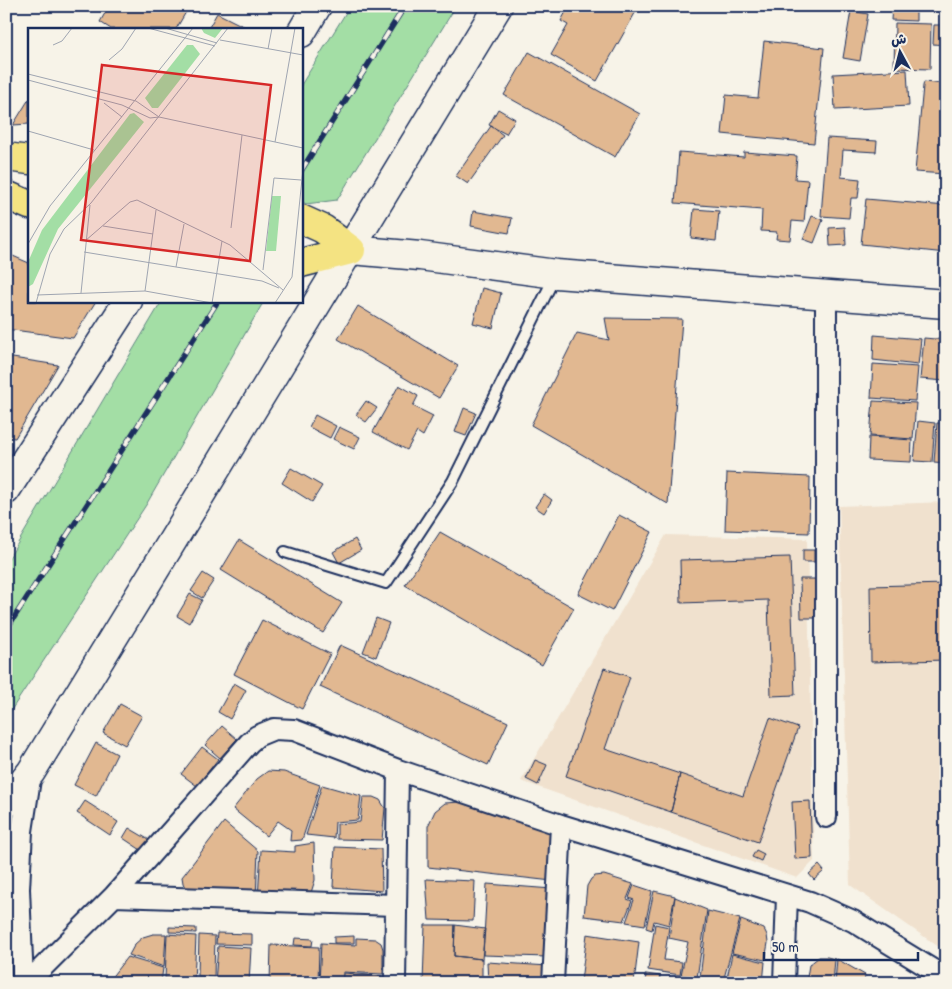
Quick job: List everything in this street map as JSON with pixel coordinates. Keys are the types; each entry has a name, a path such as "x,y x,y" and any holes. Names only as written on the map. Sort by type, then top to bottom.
{"main road":[{"path":"302,31 317,6"},
{"path":"6,803 31,772 351,250 498,6"},
{"path":"6,157 28,160"},
{"path":"6,194 28,196"},
{"path":"6,194 28,205"},
{"path":"302,219 323,229 351,250"},
{"path":"302,263 351,250 420,256 556,274 946,304"},
{"path":"9,480 127,302"}],"street":[{"path":"826,295 826,817"},
{"path":"25,983 114,896 249,742 265,732 284,729 294,730 398,770 562,825 832,910 946,978"},
{"path":"395,983 398,770"},
{"path":"25,983 19,889 22,831 31,772"},
{"path":"553,983 562,825"},
{"path":"784,983 787,895"},
{"path":"114,896 396,905"}],"lane":[{"path":"285,552 386,582 453,481 556,274"}],"shaded area":[{"path":"946,502 946,952 850,885 839,506"},
{"path":"666,535 807,539 814,861 797,878 521,781"}],"green space":[{"path":"350,6 456,6 337,200 306,204 302,202 302,83"},
{"path":"161,302 263,302 146,505 6,718 6,563"}],"building":[{"path":"109,6 177,6 186,12 177,28 109,28 100,22"},
{"path":"569,6 639,6 597,81 551,55 568,25 561,21"},
{"path":"892,6 916,6 916,21 891,20"},
{"path":"851,11 868,14 860,61 843,58"},
{"path":"217,13 247,28 209,28"},
{"path":"895,23 931,24 930,69 894,68"},
{"path":"934,25 946,25 946,45 933,44"},
{"path":"764,41 824,48 814,143 722,134 726,95 758,98"},
{"path":"529,52 640,114 615,157 504,95"},
{"path":"907,70 909,106 835,110 833,74"},
{"path":"944,71 946,71 946,174 915,172 924,82 943,84"},
{"path":"28,101 28,124 13,125"},
{"path":"498,109 515,119 506,134 489,125"},
{"path":"491,126 503,135 468,184 456,176"},
{"path":"827,138 877,141 876,152 843,150 841,177 860,179 858,198 851,198 849,218 821,216"},
{"path":"679,152 744,157 744,152 797,156 795,179 808,180 804,222 792,221 790,240 776,239 777,232 761,231 762,210 675,203"},
{"path":"866,199 946,206 946,253 861,244"},
{"path":"694,209 719,211 716,241 691,238"},
{"path":"473,211 512,218 509,233 471,226"},
{"path":"812,216 823,220 814,243 803,239"},
{"path":"845,227 846,245 830,246 829,228"},
{"path":"6,253 28,263 28,302 95,302 73,338 6,329"},
{"path":"482,288 501,293 493,328 473,323"},
{"path":"358,306 458,366 439,398 338,339"},
{"path":"605,318 682,319 668,504 531,425 577,333 609,340"},
{"path":"874,335 921,339 918,365 873,360"},
{"path":"924,338 946,340 946,381 920,379"},
{"path":"6,357 58,365 15,438 6,437"},
{"path":"873,364 918,367 915,401 871,398"},
{"path":"399,385 418,396 413,406 433,416 423,436 417,432 407,450 373,432"},
{"path":"366,401 377,408 366,422 356,415"},
{"path":"873,401 916,403 913,439 870,436"},
{"path":"464,408 476,413 466,436 455,432"},
{"path":"315,415 336,426 330,438 309,427"},
{"path":"918,421 935,423 932,462 914,461"},
{"path":"937,423 946,423 946,463 934,462"},
{"path":"339,427 360,437 354,449 333,439"},
{"path":"869,437 912,440 911,462 868,460"},
{"path":"291,468 322,486 312,502 282,483"},
{"path":"727,473 810,477 809,533 725,530"},
{"path":"544,494 552,500 544,513 535,507"},
{"path":"619,515 652,532 612,611 578,594"},
{"path":"440,532 574,608 542,665 405,585"},
{"path":"355,539 361,550 339,563 333,552"},
{"path":"239,540 342,603 323,633 221,570"},
{"path":"803,550 814,550 814,562 803,562"},
{"path":"790,557 795,695 771,696 768,600 681,603 680,560"},
{"path":"203,573 214,580 202,598 191,591"},
{"path":"800,579 816,579 816,618 801,618"},
{"path":"946,584 946,660 871,662 870,586"},
{"path":"190,594 202,600 189,623 177,616"},
{"path":"376,618 389,623 376,657 363,652"},
{"path":"262,620 330,654 302,709 234,674"},
{"path":"340,645 508,722 488,765 320,687"},
{"path":"604,668 630,677 605,749 680,774 671,812 566,776"},
{"path":"234,683 246,690 230,719 218,712"},
{"path":"120,704 142,716 125,745 103,733"},
{"path":"770,718 798,728 758,842 671,812 680,774 743,796"},
{"path":"222,726 237,739 220,758 205,745"},
{"path":"96,743 117,754 96,796 74,785"},
{"path":"202,747 218,759 197,786 181,774"},
{"path":"535,760 547,765 538,785 526,779"},
{"path":"268,771 284,772 320,785 302,840 290,841 291,830 278,821 266,836 233,809 257,779"},
{"path":"322,785 361,796 358,820 335,822 334,838 306,835"},
{"path":"363,797 373,797 380,800 385,808 382,840 337,839 337,824 360,822"},
{"path":"85,801 118,822 110,835 77,813"},
{"path":"810,801 812,858 795,859 792,802"},
{"path":"460,802 558,835 561,882 428,867 428,826 435,811 445,803"},
{"path":"224,822 258,851 256,898 186,890 183,883 182,877"},
{"path":"129,828 151,841 144,852 123,838"},
{"path":"314,843 315,880 309,899 258,898 261,850 295,852 295,846"},
{"path":"335,847 381,849 382,891 333,887"},
{"path":"756,850 764,854 761,861 752,857"},
{"path":"819,865 824,871 814,880 809,874"},
{"path":"604,875 633,884 627,899 632,901 624,921 584,916 587,886 595,876"},
{"path":"426,879 475,881 473,921 429,920"},
{"path":"487,884 552,889 547,957 483,955"},
{"path":"634,885 652,891 645,925 626,922 634,900 629,898"},
{"path":"654,891 675,896 669,925 654,921 652,930 646,928"},
{"path":"675,897 707,910 697,978 681,975 688,942 669,938"},
{"path":"708,911 740,919 724,978 700,978"},
{"path":"741,920 764,929 768,943 765,960 732,953"},
{"path":"655,924 669,927 664,960 682,962 680,975 648,970"},
{"path":"425,925 455,925 454,956 482,959 482,983 423,983"},
{"path":"455,925 485,929 482,959 454,956"},
{"path":"169,927 196,928 196,933 169,932"},
{"path":"217,933 252,934 252,945 216,944"},
{"path":"153,934 166,934 164,967 129,955 135,944 143,937"},
{"path":"167,934 196,936 194,983 179,983 179,978 165,978"},
{"path":"587,934 639,942 634,983 581,981"},
{"path":"199,935 215,936 214,977 198,976"},
{"path":"354,936 354,943 334,943 334,937"},
{"path":"295,938 313,939 312,946 294,945"},
{"path":"356,938 375,939 381,943 383,949 383,974 343,972 342,983 319,983 321,943 356,945"},
{"path":"271,945 319,947 318,983 270,983"},
{"path":"218,946 251,948 249,983 215,983"},
{"path":"732,954 765,962 763,983 727,978"},
{"path":"127,957 163,968 161,983 107,983"},
{"path":"819,957 835,959 833,983 806,983 809,965"},
{"path":"837,959 865,975 864,983 835,983"},
{"path":"487,962 548,966 545,983 488,983"},
{"path":"344,973 382,976 382,983 344,983"},
{"path":"646,974 660,976 659,983 645,983"}],"railway":[{"path":"302,169 405,6"},
{"path":"6,630 217,302"}]}
